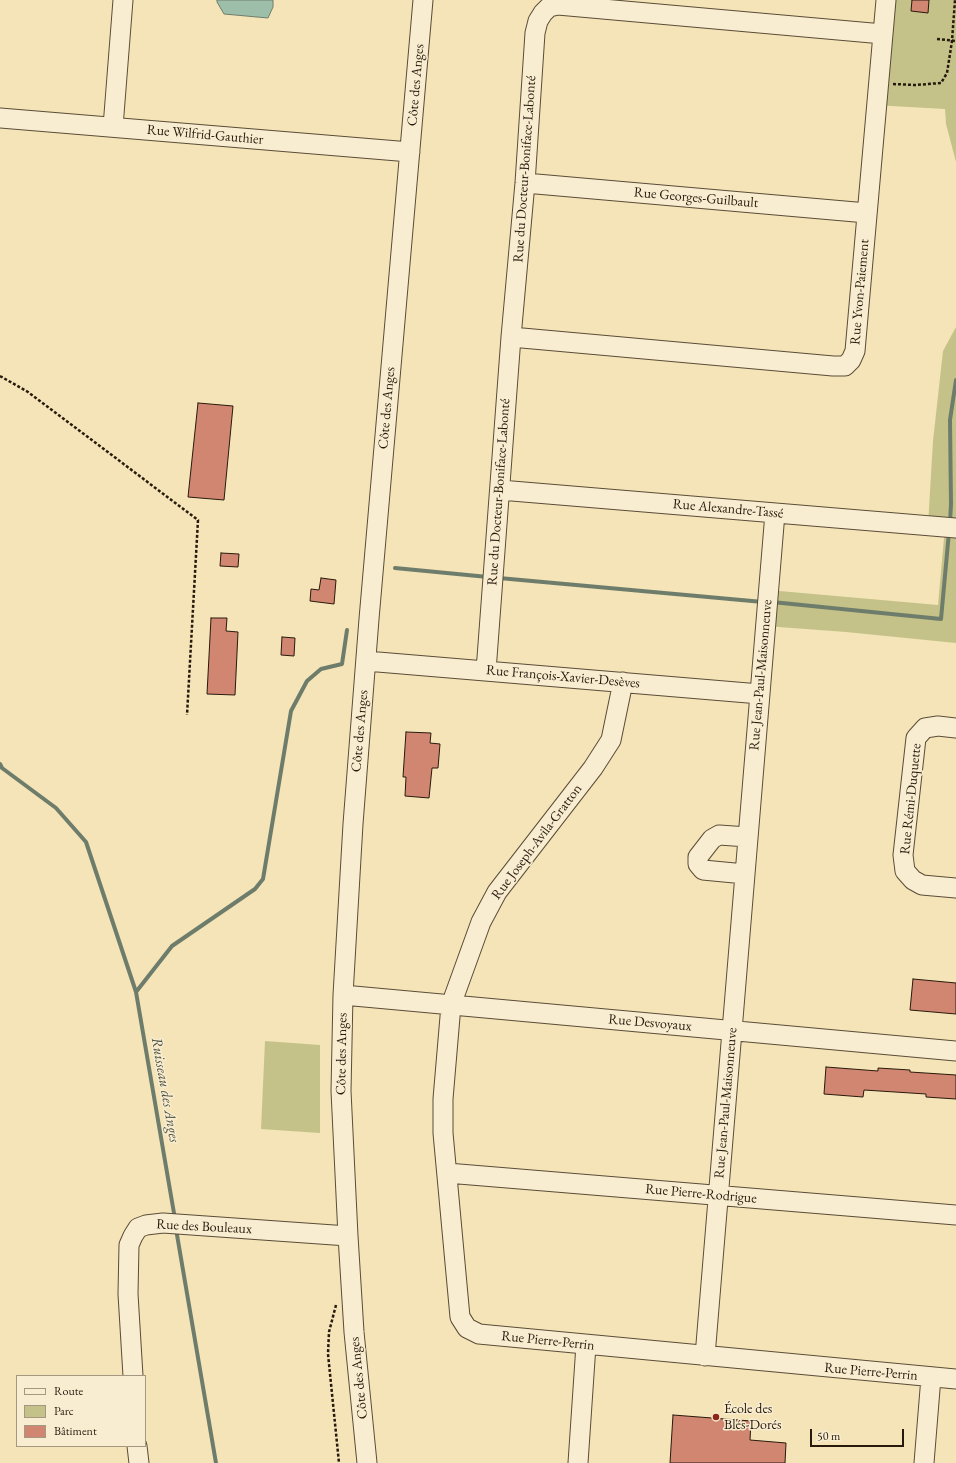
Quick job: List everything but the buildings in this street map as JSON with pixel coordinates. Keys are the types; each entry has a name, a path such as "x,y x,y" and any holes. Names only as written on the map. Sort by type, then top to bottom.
{"street":[{"path":"113,127 123,0"},
{"name":"Côte des Anges","path":"367,1463 354,1332 348,1236 341,1091 343,995 353,824 366,661 424,0"},
{"name":"Rue Yvon-Paiement","path":"511,337 845,366 855,351 886,0"},
{"name":"Rue du Docteur-Boniface-Labonté","path":"486,671 511,337 525,183 535,33 538,21 549,7 558,5 883,34"},
{"name":"Rue Wilfrid-Gauthier","path":"0,118 410,152"},
{"name":"Rue Georges-Guilbault","path":"525,183 867,213"},
{"name":"Rue Alexandre-Tassé","path":"500,490 956,528"},
{"name":"Rue Jean-Paul-Maisonneuve","path":"705,1356 775,512"},
{"name":"Rue François-Xavier-Desèves","path":"366,661 760,694"},
{"name":"Rue Joseph-Avila-Gratton","path":"451,1005 481,922 497,892 593,768 611,740 623,682"},
{"name":"Rue Rémi-Duquette","path":"956,728 938,726 925,728 916,738 903,855 905,871 913,880 922,885 956,888"},
{"path":"745,874 703,870 698,864 698,857 712,839 719,835 748,837"},
{"name":"Rue Desvoyaux","path":"343,995 956,1051"},
{"name":"Rue Pierre-Perrin","path":"451,1005 443,1099 443,1133 460,1317 467,1328 479,1334 956,1380"},
{"name":"Rue Pierre-Rodrigue","path":"447,1173 956,1215"},
{"name":"Rue des Bouleaux","path":"133,1375 128,1294 129,1245 138,1228 146,1224 163,1223 348,1236"},
{"path":"578,1463 586,1345"},
{"path":"924,1463 931,1377"},
{"path":"137,1447 139,1463"}],"path":[{"path":"879,83 915,85 941,83 947,73 952,41 955,0"},
{"path":"937,39 956,41"},
{"path":"0,376 28,392 198,520 187,715"}],"green space":[{"path":"887,0 956,0 956,162 946,124 945,109 873,105"},
{"path":"956,327 956,643 846,632 765,626 768,590 938,605 945,527 928,525 933,441 943,351"},
{"path":"265,1041 320,1045 320,1133 261,1129"}],"shaded area":[{"path":"217,0 273,0 273,7 268,18 224,14"}],"waterway":[{"path":"950,523 950,420 956,380"},
{"path":"772,602 941,619 949,532"},
{"path":"395,568 488,577"},
{"path":"499,578 763,602"},
{"path":"136,992 172,946 255,889 263,879 291,711 307,681 321,669 342,664 347,630"},
{"name":"Ruisseau des Anges","path":"0,764 2,768 56,808 86,842 136,992 175,1219"},
{"name":"Ruisseau des Anges","path":"176,1229 216,1463"}],"place":[{"name":"École des Blés-Dorés","path":"716,1417"}]}
